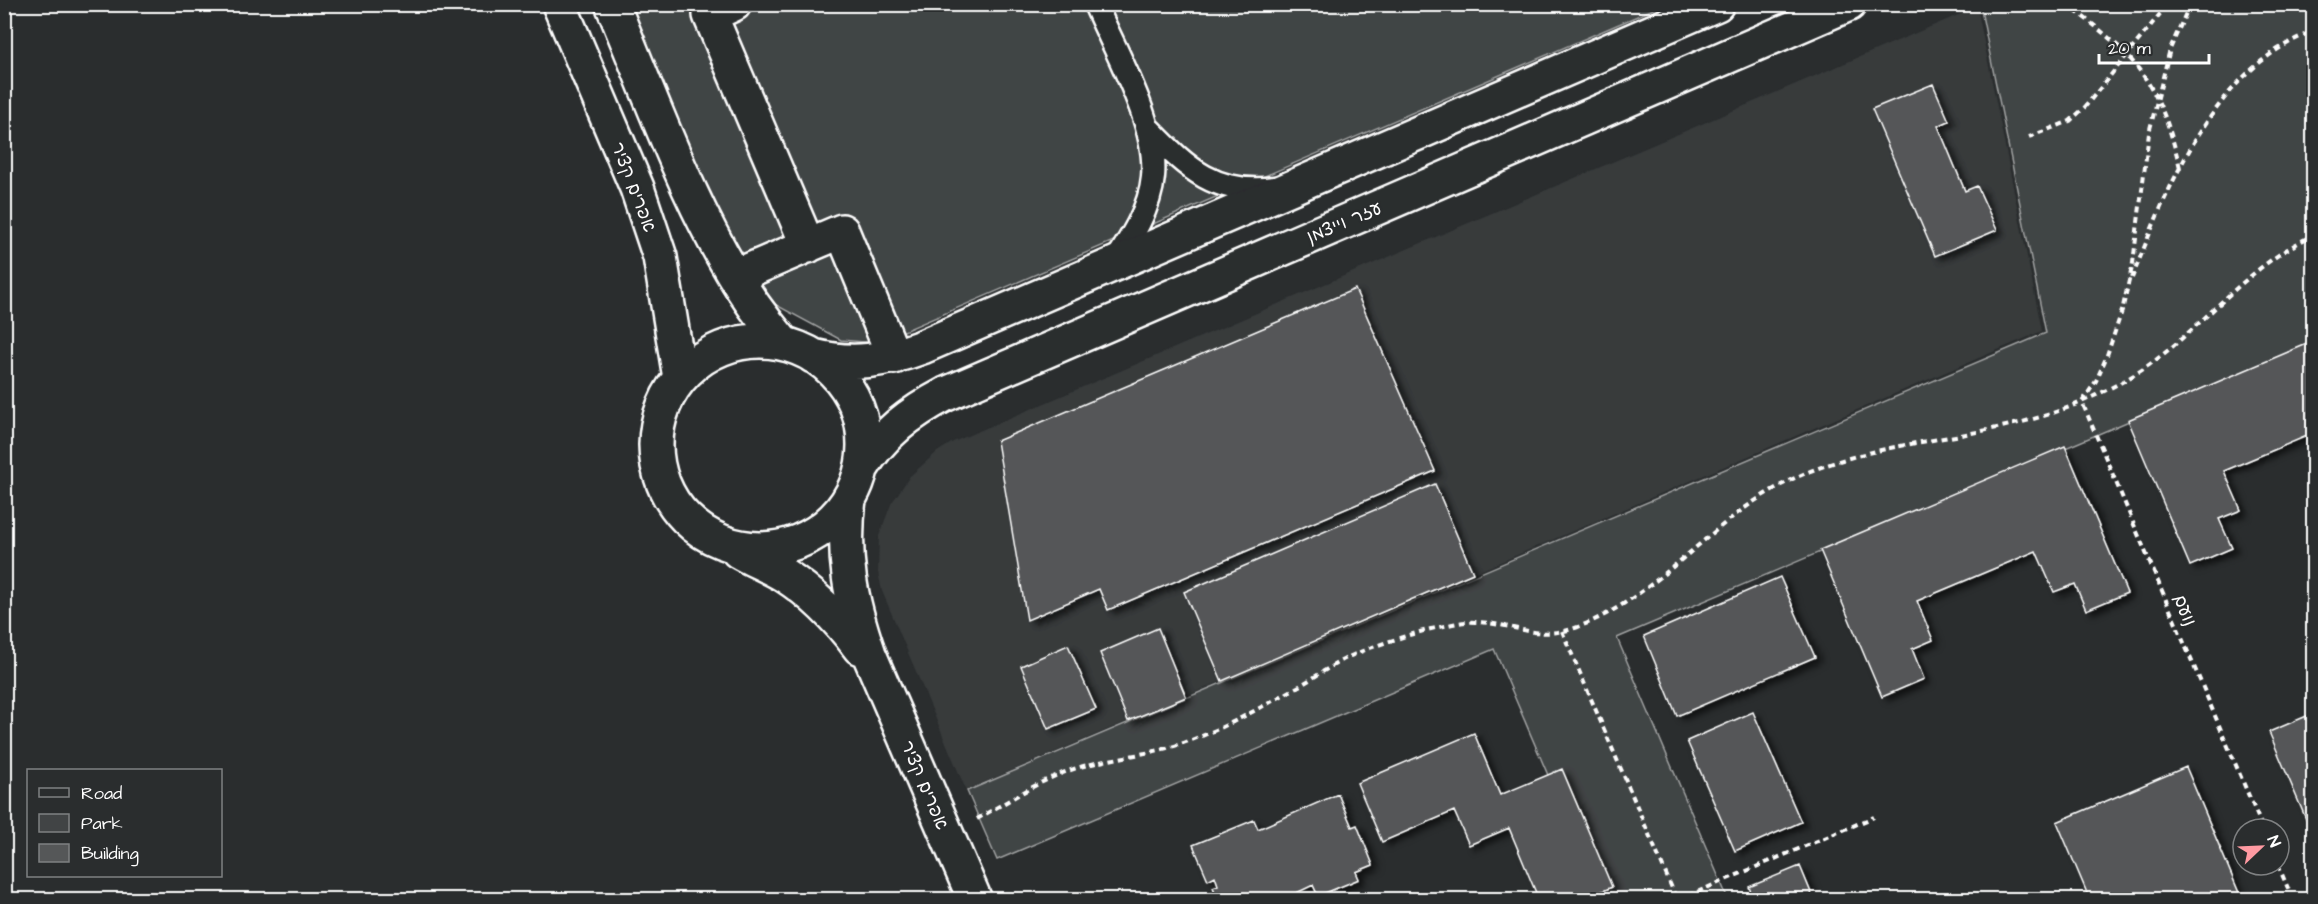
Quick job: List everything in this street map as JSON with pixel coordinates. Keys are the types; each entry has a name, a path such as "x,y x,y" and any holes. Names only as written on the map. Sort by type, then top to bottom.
{"street":[{"name":"אפרים קציר","path":"559,4 637,188 660,257 680,378"},
{"path":"612,4 683,172 736,276 750,300 783,344"},
{"path":"734,4 710,15 808,246"},
{"path":"813,356 838,376 856,405 864,437 861,469 849,499 829,523 801,541 768,549 736,547 706,535 682,514 672,501 658,470 656,437 663,406 680,378 704,357 727,346 751,341 783,344 813,356 846,363 894,357 1717,4"},
{"name":"עזר וייצמן","path":"861,469 888,432 946,394 1849,4"},
{"path":"736,276 842,231 894,357"},
{"name":"אפרים קציר","path":"849,499 845,533 848,576 858,622 876,670 975,900"},
{"name":"אפרים קציר","path":"721,542 783,574 812,595 838,620 876,670"}],"lane":[{"path":"1095,4 1150,130 1153,178 1138,227 1114,264"},
{"path":"1150,130 1184,165 1213,182 1250,191 1297,185"}],"path":[{"path":"2066,4 2127,53 2144,73 2171,131 2180,169"},
{"path":"2030,137 2070,122 2171,4"},
{"path":"2128,287 2140,213 2143,163 2162,75 2170,49 2190,4"},
{"path":"2082,402 2096,381 2106,358 2128,287 2164,199 2210,119 2238,83 2271,55 2313,32"},
{"path":"948,836 1049,778 1078,767 1185,743 1290,691 1352,656 1415,633 1457,623 1475,622 1495,624 1523,632 1548,633 1562,631 1591,621 1633,597 1672,568 1738,511 1805,473 1879,450 2000,429 2082,402 2151,363 2271,260 2313,235"},
{"name":"נועם","path":"2082,402 2258,817"},
{"path":"1562,631 1678,900 1874,817"},
{"path":"2283,877 2293,900"}],"shaded area":[{"path":"1977,7 2042,331 966,790 882,591 878,572 879,536 891,504 910,476 937,452 953,442"}],"green space":[{"path":"626,5 1663,5 876,343 841,340 765,299 733,249"},
{"path":"1980,5 2313,5 2313,343 1617,638 1728,899 1601,899 1494,649 997,860 967,791 2046,333"}],"building":[{"path":"1933,84 1949,121 1938,126 1965,191 1977,186 1997,230 1935,256 1872,109"},
{"path":"1355,289 1435,471 1108,610 1099,589 1027,620 997,441"},
{"path":"2314,341 2314,433 2224,471 2241,510 2219,519 2232,548 2190,566 2128,420"},
{"path":"2065,446 2127,593 2086,610 2075,584 2054,592 2036,551 1917,601 1933,640 1912,649 1924,679 1882,697 1820,550"},
{"path":"1435,484 1473,573 1222,681 1184,592"},
{"path":"1780,577 1815,657 1677,716 1644,636"},
{"path":"1158,628 1186,697 1128,721 1100,653"},
{"path":"1068,645 1096,709 1048,729 1021,666"},
{"path":"1753,712 1801,822 1735,851 1687,741"},
{"path":"2314,713 2314,838 2269,732"},
{"path":"1474,733 1500,795 1562,769 1612,887 1582,900 1539,900 1509,828 1469,845 1454,811 1382,842 1357,783"},
{"path":"2186,767 2242,900 2090,900 2057,822"},
{"path":"1338,794 1352,827 1357,825 1373,865 1356,872 1359,879 1318,896 1313,885 1282,900 1218,900 1213,887 1218,885 1215,876 1208,880 1193,845 1254,820 1258,829"},
{"path":"1800,866 1814,900 1754,900 1749,887"}]}
